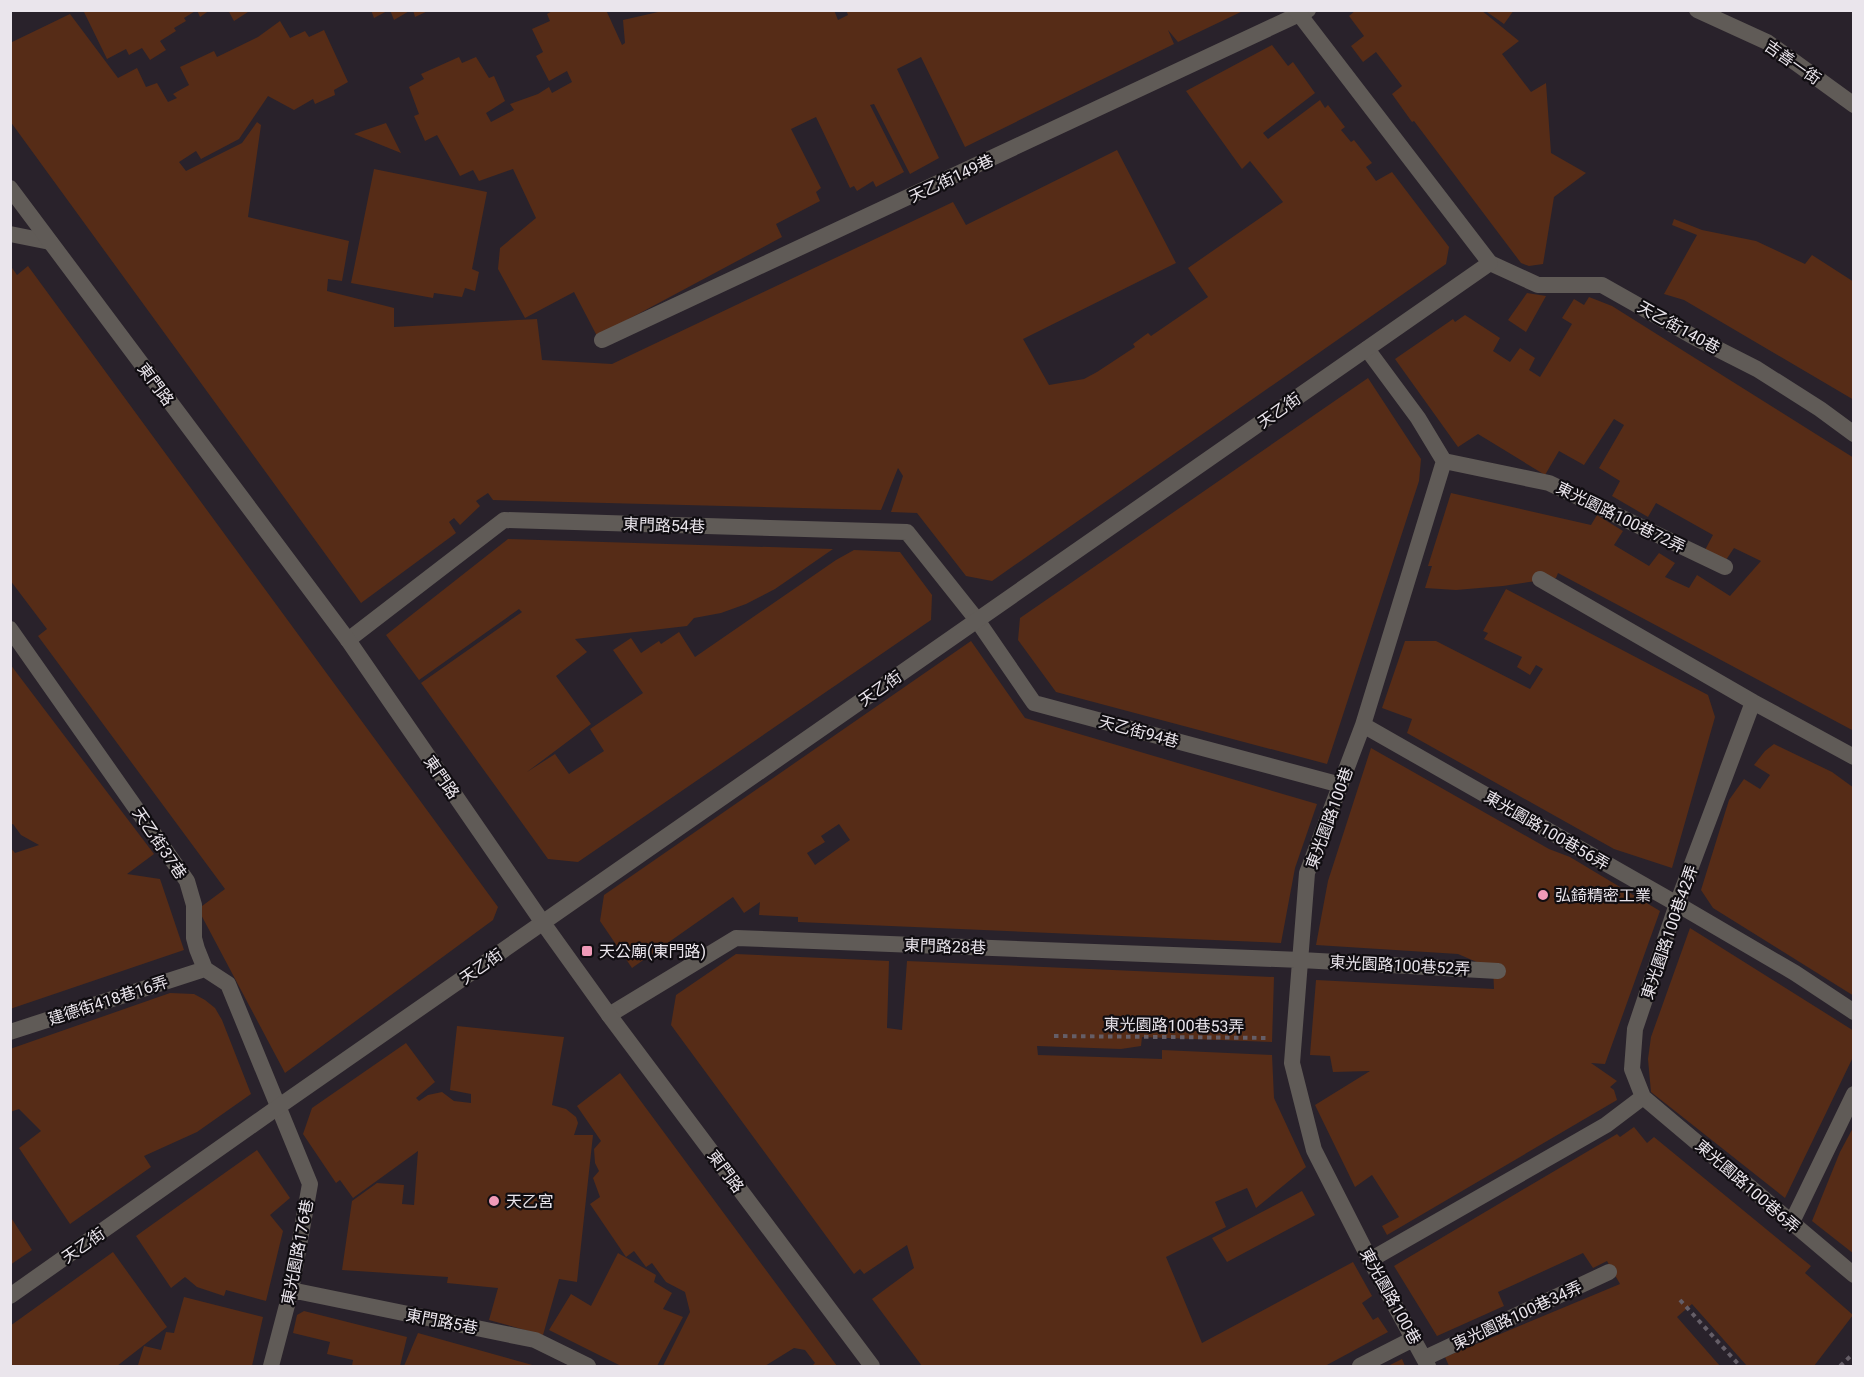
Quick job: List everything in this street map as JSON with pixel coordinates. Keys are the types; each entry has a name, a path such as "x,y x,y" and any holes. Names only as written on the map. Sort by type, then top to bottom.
{"street":[{"name":"吉善一街","path":"1697,10 1767,42 1854,105"},
{"path":"1301,12 1490,263"},
{"name":"天乙街149巷","path":"602,340 1301,12"},
{"name":"東門路","path":"10,188 348,640 609,1015 872,1366"},
{"path":"10,234 50,242"},
{"name":"天乙街","path":"10,1296 1490,263"},
{"name":"天乙街140巷","path":"1490,263 1538,285 1602,285 1694,337 1757,369 1820,409 1854,434"},
{"path":"1367,349 1418,418 1444,461"},
{"name":"東光園路100巷72弄","path":"1444,461 1549,483 1725,567"},
{"name":"東光園路100巷","path":"1426,1362 1370,1260 1314,1150 1293,1063 1307,873 1363,725 1444,461"},
{"name":"東門路54巷","path":"348,640 504,520 907,531 977,620"},
{"path":"1540,579 1854,757"},
{"name":"天乙街94巷","path":"977,620 1035,703 1341,785"},
{"name":"天乙街37巷","path":"10,629 187,881 194,905 194,938 205,969"},
{"name":"東光園路100巷42弄","path":"1643,1097 1632,1069 1635,1029 1677,904 1754,702"},
{"name":"東光園路100巷56弄","path":"1363,725 1677,904 1795,973 1854,1012"},
{"name":"東門路28巷","path":"609,1015 736,938 1301,960"},
{"name":"東光園路100巷52弄","path":"1301,960 1498,970"},
{"path":"205,969 228,984 278,1107"},
{"name":"建德街418巷16弄","path":"10,1032 205,969"},
{"path":"1791,1224 1854,1094"},
{"path":"1370,1260 1606,1125 1643,1097"},
{"name":"東光園路100巷6弄","path":"1643,1097 1854,1275"},
{"name":"東光園路176巷","path":"271,1366 291,1290 310,1184 278,1107"},
{"name":"東光園路100巷34弄","path":"1426,1362 1609,1272"},
{"name":"東門路5巷","path":"291,1290 535,1340 588,1366"},
{"path":"1360,1366 1413,1339"}],"path":[{"name":"東光園路100巷53弄","path":"1054,1036 1295,1038"},
{"path":"1680,1300 1740,1366"},
{"path":"1840,1366 1854,1353"}],"building":[{"path":"83,10 197,10 184,18 186,21 174,28 176,31 160,41 166,50 150,60 142,48 129,55 126,49 107,59"},
{"path":"197,10 210,10 200,17"},
{"path":"228,10 251,10 234,21"},
{"path":"371,10 389,10 374,18"},
{"path":"390,10 411,10 394,20"},
{"path":"413,10 430,10 415,17"},
{"path":"554,10 606,10 622,45 625,43 623,20 667,10 834,10 838,20 848,15 846,10 1245,10 1178,42 1168,30 1174,44 965,147 921,57 897,69 939,158 910,174 874,104 870,105 904,172 876,187 873,181 857,191 854,186 850,188 816,117 791,129 821,188 816,192 820,201 776,224 782,237 597,336 574,292 525,318 498,269 500,248 536,218 513,169 479,181 473,170 460,176 437,135 425,141 414,116 419,114 409,87 424,79 421,74 459,57 462,63 476,57 489,78 494,76 505,101 486,113 491,122 514,110 510,104 538,94 549,87 552,93 572,82 567,71 549,81 536,56 543,52 532,29 550,21 547,14"},
{"path":"1356,10 1481,10 1519,41 1502,54 1531,92 1546,83 1551,153 1586,173 1554,197 1543,264 1529,266 1521,263 1392,94 1402,86 1376,52 1363,62 1351,46 1364,36 1349,16"},
{"path":"1488,10 1514,10 1504,24 1487,12"},
{"path":"70,14 118,78 137,68 146,87 157,83 168,102 177,98 173,94 189,85 180,67 214,51 217,57 258,37 280,21 290,38 305,31 309,37 324,30 348,82 334,90 335,95 315,104 313,99 294,110 268,96 239,139 201,159 196,151 179,162 186,171 242,143 257,122 261,125 248,217 349,241 342,281 328,279 327,291 394,308 394,327 537,319 542,360 612,364 953,202 966,225 1117,150 1176,263 1023,339 1049,385 1084,379 1135,347 1133,344 1148,333 1151,336 1208,297 1188,268 1283,202 1250,161 1242,169 1186,91 1272,45 1288,66 1293,62 1315,93 1263,133 1268,139 1320,100 1325,108 1328,105 1345,127 1341,130 1351,142 1354,140 1372,163 1366,167 1376,181 1392,172 1449,247 1446,264 992,581 966,576 917,513 891,512 903,476 898,468 881,510 493,500 488,493 476,501 480,506 460,525 454,518 449,522 456,533 361,603 10,121 10,43"},
{"path":"386,123 401,153 354,134"},
{"path":"374,169 487,192 472,269 479,272 475,291 465,288 462,297 434,293 433,298 351,283"},
{"path":"1674,219 1702,230 1756,241 1805,264 1812,255 1854,282 1854,400 1684,300 1664,294 1697,235 1672,225"},
{"path":"10,265 17,275 28,266 498,907 493,920 285,1073 198,909 225,889 38,636 47,629 10,580"},
{"path":"1527,293 1546,296 1526,332 1508,320"},
{"path":"1589,297 1612,306 1854,458 1854,731 1558,573 1556,578 1503,586 1456,590 1425,588 1432,566 1428,566 1451,493 1591,525 1597,515 1623,531 1614,545 1649,566 1659,553 1675,563 1665,577 1689,588 1697,575 1730,596 1761,561 1734,548 1724,563 1705,550 1713,535 1656,503 1648,517 1612,496 1620,481 1599,468 1624,425 1614,419 1584,465 1559,451 1545,475 1478,434 1458,447 1395,359 1453,319 1455,322 1465,315 1500,338 1493,351 1510,362 1520,348 1535,358 1529,370 1540,377 1572,324 1562,318 1574,299 1584,305"},
{"path":"1368,378 1421,459 1419,481 1327,764 1056,692 1018,640 1020,618"},
{"path":"508,539 833,549 775,589 746,604 721,613 694,618 687,626 575,639 587,652 556,676 591,724 527,772 555,754 569,774 604,751 590,729 643,693 613,650 631,638 641,653 679,632 695,657 854,550 900,552 932,595 931,620 578,862 548,859 421,683 522,612 519,609 419,680 386,635"},
{"path":"1506,589 1708,695 1715,717 1672,868 1614,849 1407,733 1412,719 1382,708 1405,641 1436,641 1530,689 1543,669 1536,665 1530,675 1517,667 1522,657 1484,639 1488,633 1483,631"},
{"path":"971,641 1025,718 1317,804 1295,868 1281,943 798,922 798,917 759,915 760,902 744,913 733,897 632,968 600,921 604,895","holes":["839,824 850,840 815,865 807,853 825,842 821,836"]},
{"path":"10,664 154,854 127,874 160,879 184,950 10,1009 10,847 15,853 39,845 21,835 13,824 10,825"},
{"path":"1774,744 1832,772 1854,788 1854,996 1713,908 1701,890 1729,800 1744,779 1760,789 1770,775 1754,765"},
{"path":"1371,748 1549,849 1570,857 1660,911 1605,1064 1591,1063 1617,1081 1610,1087 1614,1090 1617,1100 1387,1235 1382,1226 1399,1217 1372,1175 1355,1187 1315,1105 1370,1071 1333,1072 1330,1056 1310,1055 1316,980 1494,989 1493,969 1458,954 1316,945 1328,881"},
{"path":"1690,928 1854,1031 1854,1055 1785,1198 1651,1092 1648,1059 1651,1037"},
{"path":"736,954 889,961 887,1028 902,1030 907,961 1274,977 1272,1042 1142,1037 1141,1046 1121,1049 1037,1046 1038,1055 1162,1059 1162,1050 1272,1055 1274,1098 1306,1167 1256,1208 1247,1188 1215,1202 1226,1227 1166,1257 1202,1343 1353,1262 1372,1296 1362,1303 1373,1320 1378,1317 1388,1332 1325,1366 922,1366 872,1299 914,1268 907,1245 864,1274 860,1269 854,1274 671,1025 676,995"},
{"path":"170,993 194,994 215,1008 222,1020 251,1094 197,1132 144,1156 151,1167 70,1224 19,1148 41,1131 19,1109 10,1112 10,1049"},
{"path":"457,1026 564,1037 552,1105 566,1109 576,1117 578,1123 574,1135 593,1135 577,1282 559,1279 543,1335 489,1320 498,1288 447,1283 448,1277 342,1270 352,1201 377,1183 404,1185 402,1204 414,1205 418,1151 353,1198 340,1180 336,1183 303,1134 312,1108 406,1043 435,1082 416,1098 419,1101 428,1095 442,1092 454,1101 471,1103 471,1094 450,1090"},
{"path":"620,1073 837,1366 812,1366 815,1363 805,1350 794,1348 765,1366 663,1366 690,1312 685,1292 666,1282 652,1263 646,1267 634,1251 626,1257 590,1204 600,1197 593,1178 599,1171 595,1163 594,1149 601,1141 577,1106"},
{"path":"1854,1126 1854,1254 1812,1221 1840,1152"},
{"path":"1634,1127 1647,1143 1654,1137 1811,1266 1805,1273 1853,1315 1814,1366 1747,1366 1692,1304 1677,1317 1720,1366 1449,1366 1445,1357 1620,1284 1607,1261 1593,1268 1583,1253 1498,1292 1504,1306 1437,1336 1394,1266 1617,1134 1620,1137"},
{"path":"257,1150 290,1198 270,1215 283,1231 266,1301 226,1290 224,1296 197,1287 185,1277 171,1288 136,1236"},
{"path":"1302,1191 1315,1215 1227,1262 1212,1238"},
{"path":"10,1216 32,1250 10,1265"},
{"path":"113,1252 167,1327 117,1366 10,1366 10,1326"},
{"path":"618,1253 656,1275 654,1282 672,1293 663,1309 683,1317 657,1366 621,1366 549,1330 571,1294 591,1306"},
{"path":"184,1297 263,1317 252,1366 138,1365 144,1346 161,1350 166,1332 174,1333"},
{"path":"304,1311 407,1337 400,1366 352,1366 353,1360 327,1354 330,1342 293,1333 297,1315"},
{"path":"418,1333 536,1366 404,1366"},
{"path":"1402,1359 1405,1366 1388,1366"}],"place":[{"name":"弘錡精密工業","path":"1543,895"},
{"name":"天公廟(東門路)","path":"587,951"},
{"name":"天乙宮","path":"494,1201"}]}
